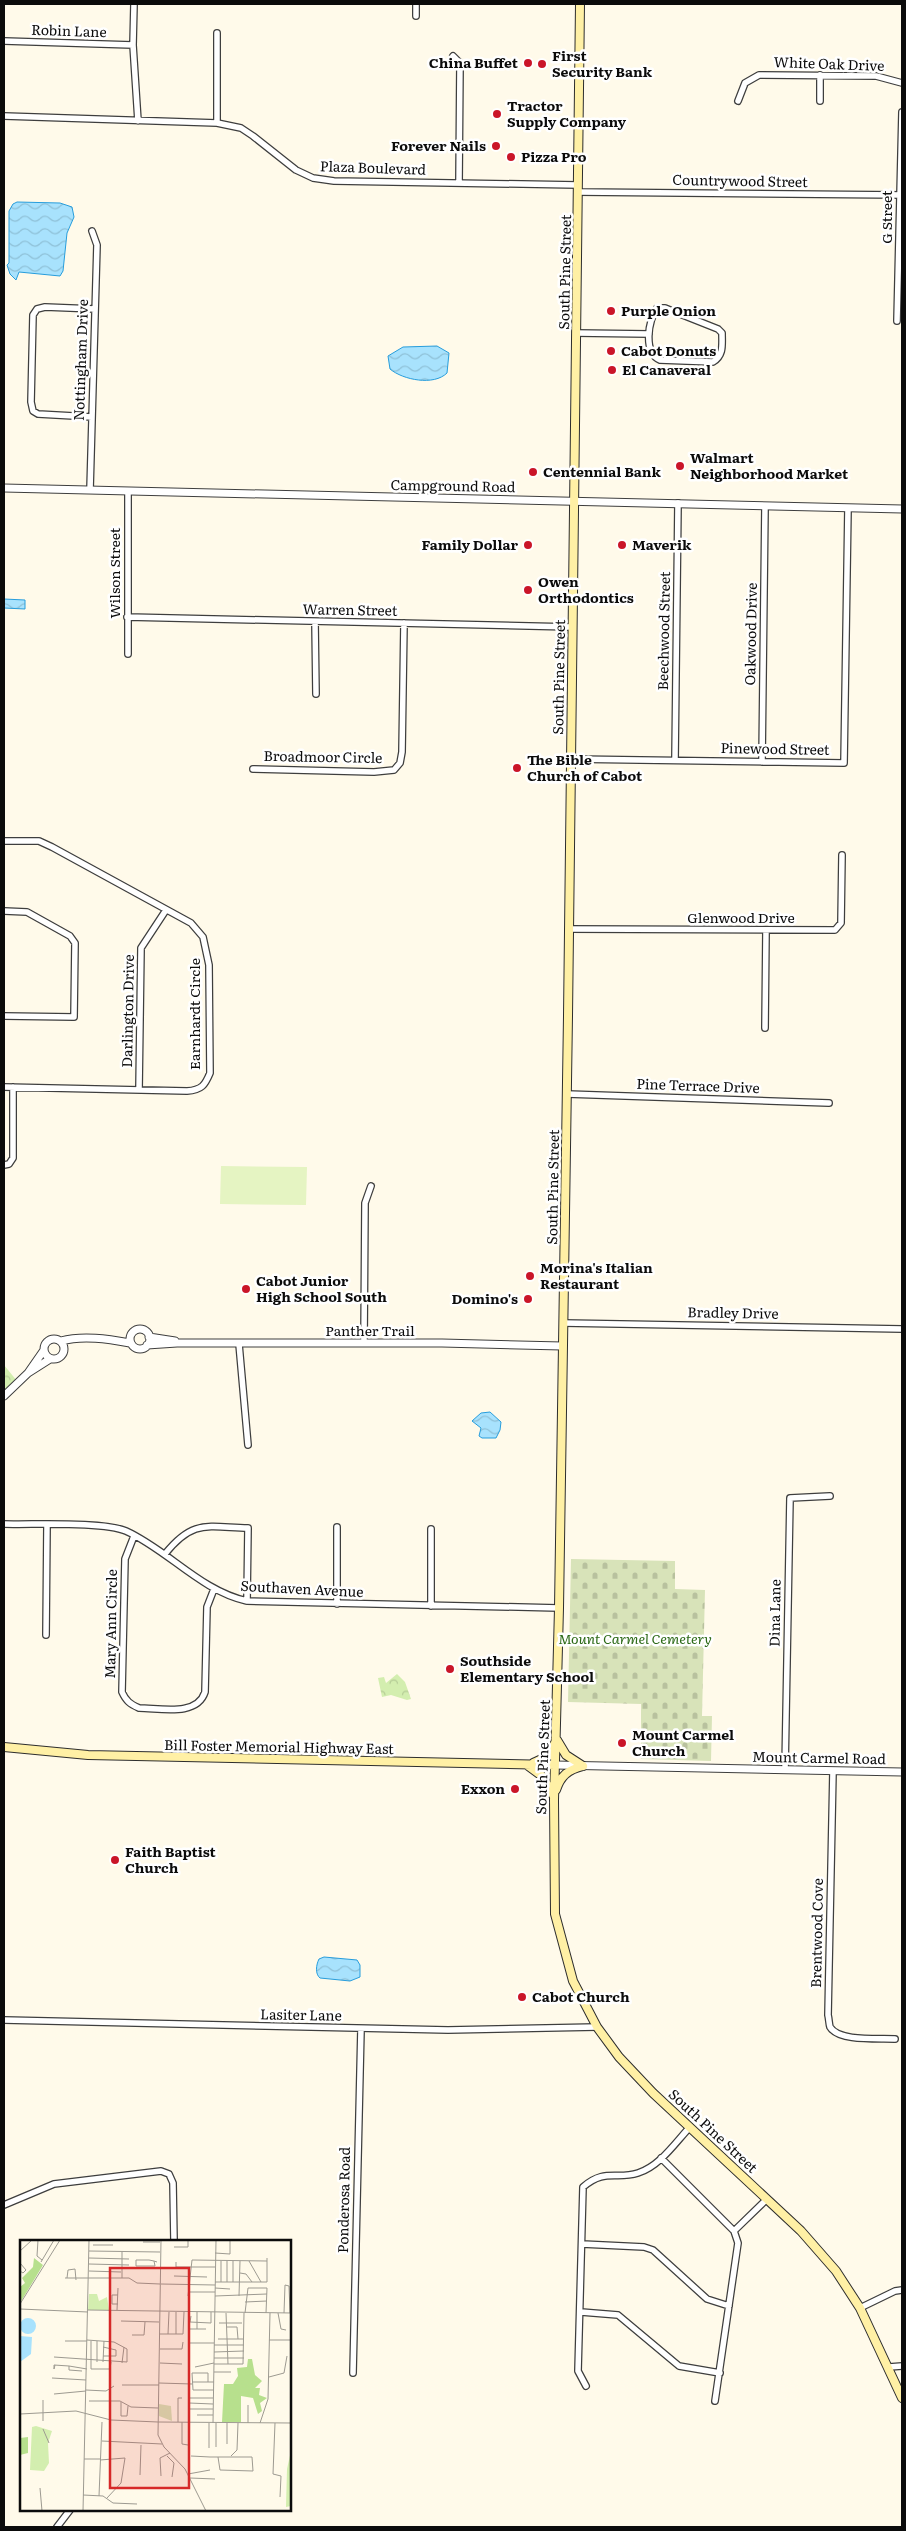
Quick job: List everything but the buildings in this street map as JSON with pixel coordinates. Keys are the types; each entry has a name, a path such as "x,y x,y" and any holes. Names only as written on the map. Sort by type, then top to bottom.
{"main road":[{"name":"South Pine Street","path":"580,4 560,1608 554,1797 555,1914 573,1981 597,2027 619,2057 800,2231 836,2271 860,2308 902,2398"},
{"path":"526,1764 541,1761 548,1756 557,1740 566,1755 583,1766"},
{"name":"Bill Foster Memorial Highway East","path":"4,1747 88,1756 555,1765"},
{"path":"526,1764 542,1776 554,1797"},
{"path":"554,1797 564,1774 571,1769 583,1766"}],"street":[{"path":"134,4 133,45 138,121"},
{"path":"416,4 416,16"},
{"path":"217,33 217,123"},
{"name":"Robin Lane","path":"4,41 133,45"},
{"path":"453,56 460,63 459,183"},
{"name":"White Oak Drive","path":"738,100 745,83 759,75 876,76 902,84"},
{"path":"820,75 820,100"},
{"name":"G Street","path":"897,321 901,282 902,112"},
{"name":"Plaza Boulevard","path":"4,116 217,123 241,128 296,170 313,178 334,182 459,183 578,188"},
{"name":"Countrywood Street","path":"578,188 901,195"},
{"name":"Nottingham Drive","path":"90,490 97,245 92,231"},
{"path":"92,417 38,414 33,411 31,402 33,315 37,309 45,307 95,309"},
{"path":"657,308 665,308 718,329 722,333 722,353 720,358 713,362 660,360 650,352 649,334 650,318 657,308"},
{"path":"576,333 649,334"},
{"name":"Campground Road","path":"4,488 902,509"},
{"name":"Wilson Street","path":"128,491 128,654"},
{"name":"Beechwood Street","path":"675,760 678,503"},
{"name":"Oakwood Drive","path":"762,762 765,506"},
{"name":"Pinewood Street","path":"570,759 844,763 848,508"},
{"name":"Warren Street","path":"127,617 572,627"},
{"path":"315,622 316,694"},
{"name":"Broadmoor Circle","path":"253,769 374,772 394,770 400,763 402,752 404,623"},
{"name":"Earnhardt Circle","path":"4,841 39,842 166,910 190,924 204,937 209,965 210,1072 205,1085 198,1090 4,1087"},
{"name":"Glenwood Drive","path":"569,929 766,931 838,929 840,923 842,855"},
{"name":"Darlington Drive","path":"139,1090 141,948 166,910"},
{"path":"4,911 27,912 70,936 75,943 74,1017 4,1016"},
{"path":"765,1028 766,931"},
{"path":"4,1165 9,1164 13,1158 13,1087"},
{"name":"Pine Terrace Drive","path":"566,1094 829,1103"},
{"path":"364,1343 365,1203 371,1186"},
{"name":"Bradley Drive","path":"563,1322 902,1329"},
{"path":"4,1396 28,1372 50,1340 61,1341 81,1338 113,1339 130,1343 137,1348 147,1345 150,1337 142,1329 137,1329 130,1335 113,1339"},
{"path":"130,1335 130,1343"},
{"name":"Panther Trail","path":"150,1337 178,1342"},
{"path":"28,1372 50,1359 61,1357 64,1349 81,1338"},
{"path":"61,1341 64,1349"},
{"name":"Panther Trail","path":"147,1345 178,1342 562,1346"},
{"path":"238,1344 248,1445"},
{"path":"44,1350 50,1359"},
{"name":"Dina Lane","path":"785,1770 790,1498 830,1496"},
{"name":"Southaven Avenue","path":"4,1524 115,1528 134,1536 165,1554 214,1589 232,1598 247,1602 560,1608"},
{"path":"46,1635 48,1525"},
{"path":"337,1527 337,1604"},
{"path":"165,1554 186,1531 193,1529 248,1528 247,1602"},
{"path":"430,1606 431,1529"},
{"name":"Mary Ann Circle","path":"134,1536 125,1559 122,1692 127,1701 132,1705 139,1708 189,1708 201,1702 205,1692 207,1607 214,1589"},
{"name":"Mount Carmel Road","path":"555,1765 902,1772"},
{"name":"Brentwood Cove","path":"833,1772 828,2016 830,2027 839,2034 848,2037 895,2039"},
{"name":"Lasiter Lane","path":"4,2020 361,2029 455,2030 597,2027"},
{"name":"Ponderosa Road","path":"353,2373 361,2029"},
{"path":"586,2386 578,2371 584,2187 595,2177 638,2174 653,2166 690,2127"},
{"path":"661,2158 734,2231 738,2243 716,2401"},
{"path":"4,2205 54,2184 160,2171 169,2174 174,2183 174,2240"},
{"path":"734,2231 767,2199"},
{"path":"582,2244 644,2247 653,2250 707,2299 729,2306"},
{"path":"860,2308 895,2291 902,2290"},
{"path":"581,2312 618,2315 678,2366 720,2373"},
{"path":"889,2367 902,2366"},
{"path":"56,2527 69,2511"}],"green space":[{"path":"221,1166 307,1167 306,1205 220,1204"},
{"path":"4,1365 17,1381 4,1392"},
{"name":"Mount Carmel Cemetery","path":"571,1559 675,1561 675,1589 705,1590 702,1716 712,1716 711,1761 641,1759 641,1704 568,1702"},
{"path":"397,1674 405,1682 411,1699 407,1700 391,1695 382,1697 378,1678 384,1677 386,1683"}],"water":[{"path":"17,202 60,203 72,207 74,217 67,233 63,271 60,276 19,272 16,280 10,274 7,265 9,263 9,211 13,204"},
{"path":"437,346 449,353 447,373 441,377 427,380 410,379 390,369 388,356 403,347"},
{"path":"4,599 25,600 25,609 4,608"},
{"path":"490,1412 501,1422 500,1430 496,1438 482,1438 479,1436 481,1428 472,1421 481,1413"},
{"path":"324,1957 357,1960 360,1965 360,1977 350,1981 320,1978 317,1974 317,1967 319,1959"}],"place":[{"name":"China Buffet","path":"528,63"},
{"name":"First Security Bank","path":"542,64"},
{"name":"Tractor Supply Company","path":"497,114"},
{"name":"Forever Nails","path":"496,146"},
{"name":"Pizza Pro","path":"511,157"},
{"name":"Purple Onion","path":"611,311"},
{"name":"Cabot Donuts","path":"611,351"},
{"name":"El Canaveral","path":"612,370"},
{"name":"Walmart Neighborhood Market","path":"680,466"},
{"name":"Centennial Bank","path":"533,472"},
{"name":"Family Dollar","path":"528,545"},
{"name":"Maverik","path":"622,545"},
{"name":"Owen Orthodontics","path":"528,590"},
{"name":"The Bible Church of Cabot","path":"517,768"},
{"name":"Morina's Italian Restaurant","path":"530,1276"},
{"name":"Cabot Junior High School South","path":"246,1289"},
{"name":"Domino's","path":"528,1299"},
{"name":"Southside Elementary School","path":"450,1669"},
{"name":"Mount Carmel Church","path":"622,1743"},
{"name":"Exxon","path":"515,1789"},
{"name":"Faith Baptist Church","path":"115,1860"},
{"name":"Cabot Church","path":"522,1997"}]}
